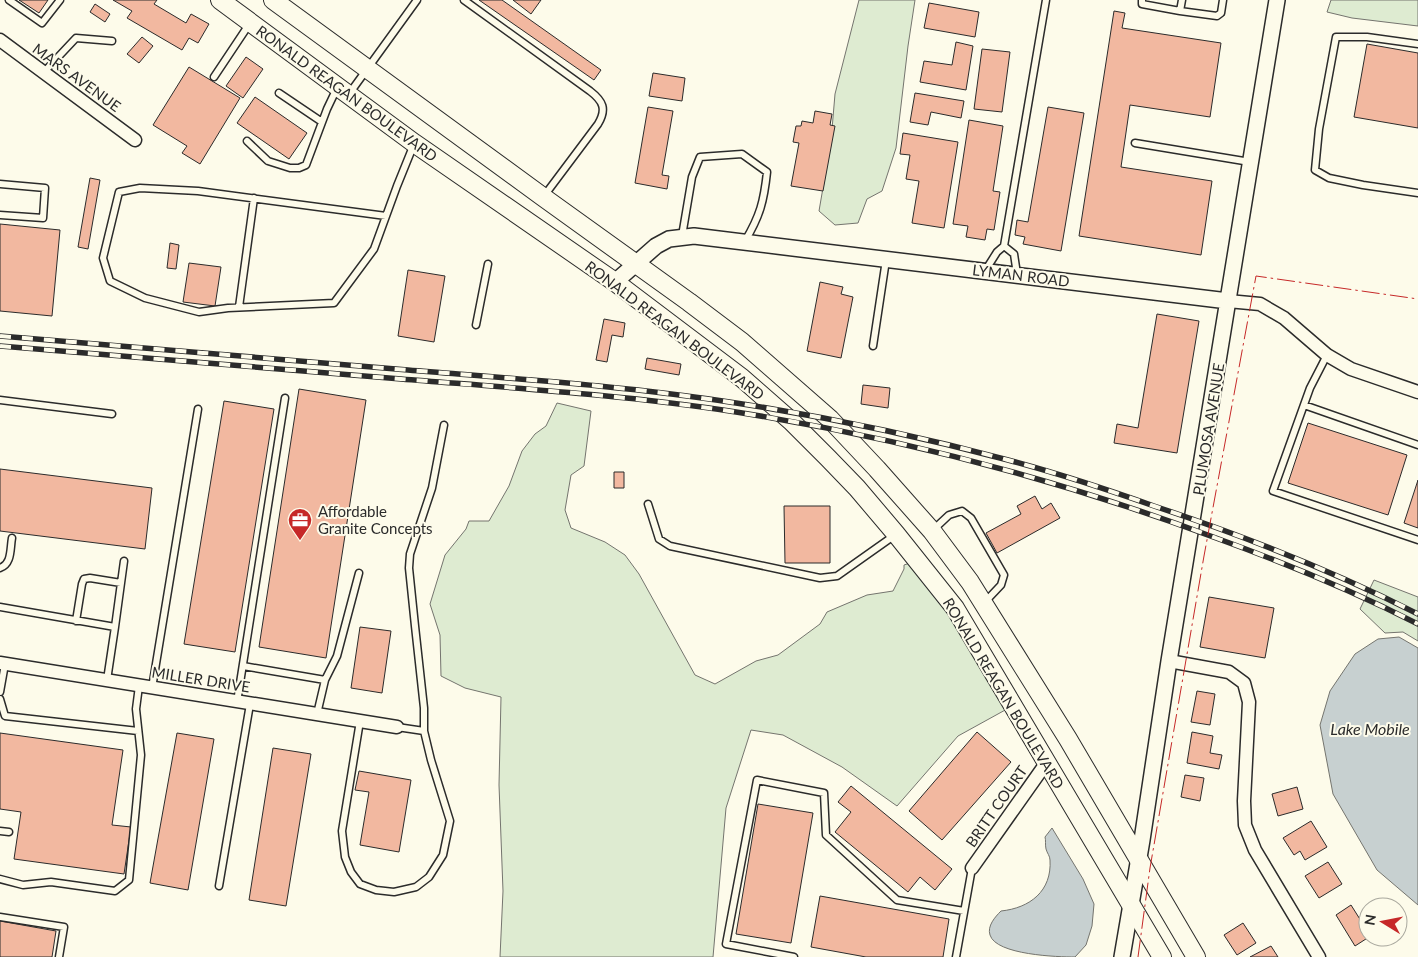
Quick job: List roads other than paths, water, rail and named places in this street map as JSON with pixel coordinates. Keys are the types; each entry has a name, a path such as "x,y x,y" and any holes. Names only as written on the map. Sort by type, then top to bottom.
{"main road":[{"name":"RONALD REAGAN BOULEVARD","path":"220,0 414,143 615,282 742,378 791,421 857,488 955,608 1162,957"},
{"name":"RONALD REAGAN BOULEVARD","path":"273,0 742,342 830,419 932,531 970,582 1068,739 1196,957"}],"street":[{"name":"PLUMOSA AVENUE","path":"1122,957 1277,0"},
{"name":"MARS AVENUE","path":"0,40 135,140"},
{"name":"LYMAN ROAD","path":"615,282 663,242 669,239 694,236 1260,304 1284,318 1327,355 1351,369 1418,392"},
{"path":"1169,661 1229,672 1244,683 1249,702 1244,801 1245,825 1255,850 1318,957"},
{"name":"MILLER DRIVE","path":"2,664 397,727"},
{"name":"BRITT COURT","path":"972,868 1047,762"}],"lane":[{"path":"9,0 42,23 60,0"},
{"path":"247,141 268,161 290,168 299,168 306,165 322,122 343,91 368,69 417,0"},
{"path":"464,0 590,91 602,102 604,110 602,118 543,197"},
{"path":"985,270 997,252 1004,246 1046,0"},
{"path":"1142,0 1142,4 1217,16 1221,14 1223,0"},
{"path":"1180,11 1182,0"},
{"path":"214,77 251,22"},
{"path":"1418,44 1367,36 1336,37 1319,129 1315,170 1329,178 1418,193"},
{"path":"44,72 76,38 112,41"},
{"path":"279,93 322,122"},
{"path":"386,216 198,191 140,188 119,192 103,258 110,281 145,298 199,312 239,307 334,303 374,250 414,143"},
{"path":"1135,143 1251,162"},
{"path":"682,238 692,177 700,157 742,154 767,172 764,194 756,221 744,242"},
{"path":"0,184 45,188 43,218 0,215"},
{"path":"239,307 254,198"},
{"path":"1004,246 1014,254 1017,274"},
{"path":"873,346 887,259"},
{"path":"476,325 488,264"},
{"path":"1327,355 1310,388 1273,491 1418,540"},
{"path":"237,702 285,398"},
{"path":"0,400 112,414"},
{"path":"1304,405 1418,446"},
{"path":"0,879 23,885 51,882 115,891 128,880 141,755 136,709 146,687 198,409"},
{"path":"360,722 342,831 345,857 351,872 360,884 376,890 394,892 416,887 429,877 444,855 450,821 424,731 424,708 410,568 410,554 432,488 444,425"},
{"path":"648,504 659,539 670,546 820,578 837,576 896,534"},
{"path":"932,531 950,514 962,511 971,518 1004,575 1001,585 983,604"},
{"path":"0,568 4,567 8,561 12,538"},
{"path":"107,680 124,561"},
{"path":"317,714 324,680 337,656 359,573"},
{"path":"76,621 84,579 90,578 121,583"},
{"path":"0,607 115,627"},
{"path":"0,692 2,664"},
{"path":"243,666 324,680"},
{"path":"0,699 5,716 138,731"},
{"path":"219,886 250,704"},
{"path":"397,727 424,731"},
{"path":"794,957 726,944 758,780 824,793 826,835 897,900 964,911"},
{"path":"0,832 9,832"},
{"path":"956,957 972,868"},
{"path":"0,917 64,927 59,957"}],"water":[{"name":"Lake Mobile","path":"1399,637 1418,648 1418,905 1377,870 1333,794 1320,725 1330,691 1355,654 1378,639"},
{"path":"1052,828 1083,879 1094,904 1092,926 1086,945 1075,957 1028,954 1015,951 995,942 989,932 992,922 1001,911 1030,902 1043,889 1050,871 1050,859 1046,849 1045,837"}],"railway":[{"path":"0,336 613,387 695,397 804,414 974,451 1100,487 1221,529 1288,555 1354,583 1418,614"},
{"path":"0,346 611,396 694,406 797,422 858,434 979,463 1158,517 1268,557 1344,589 1418,624"}],"place":[{"name":"Affordable Granite Concepts","path":"300,541"}]}
